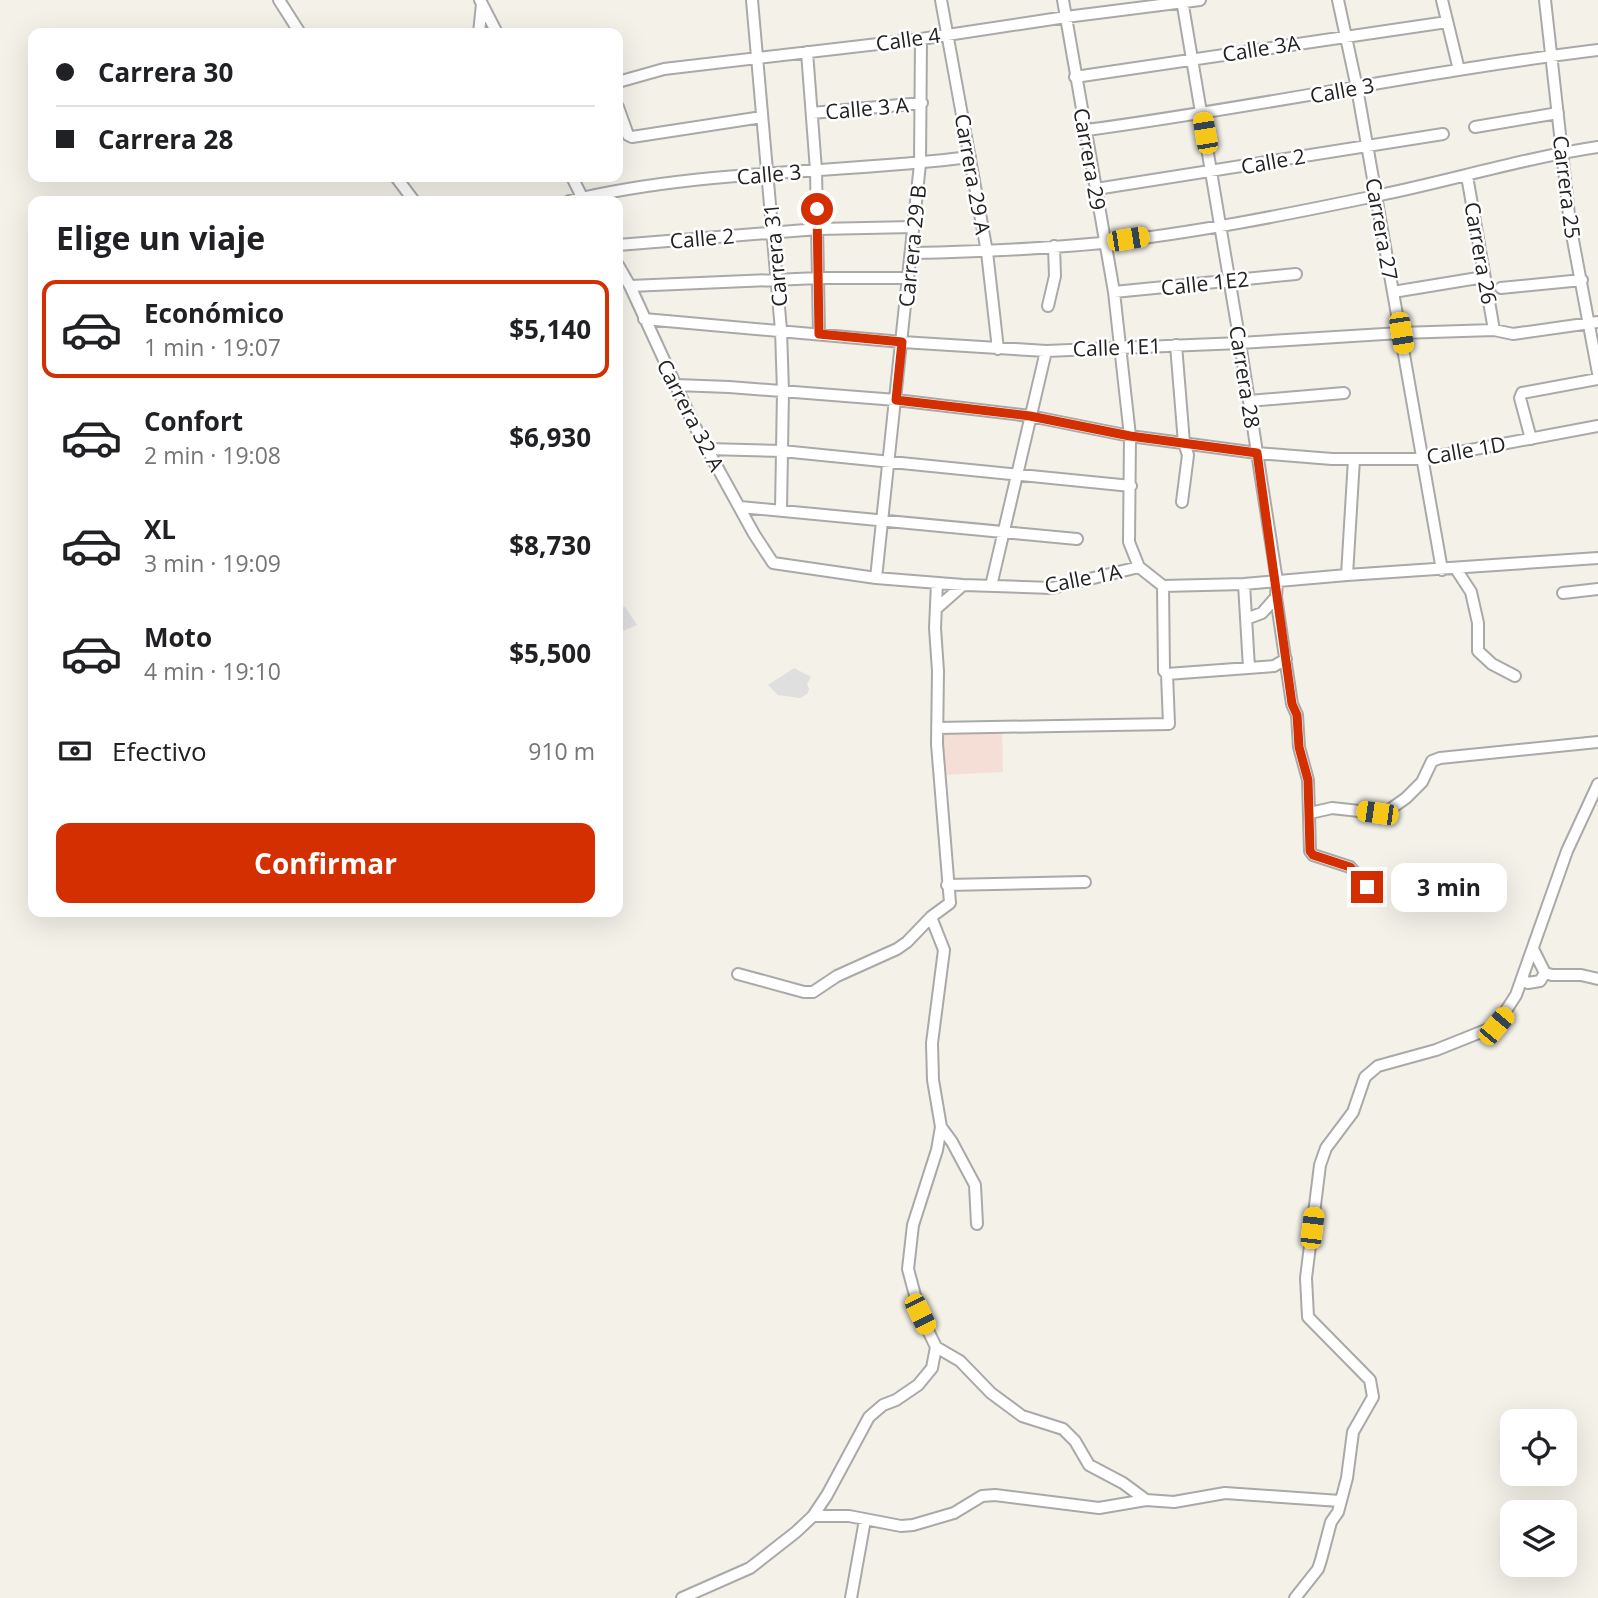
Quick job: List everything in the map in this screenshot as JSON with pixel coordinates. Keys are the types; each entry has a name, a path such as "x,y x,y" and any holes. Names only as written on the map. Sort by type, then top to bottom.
{"street":[{"path":"279,0 297,28"},
{"name":"Carrera 31","path":"752,0 781,330 781,510"},
{"name":"Carrera 29 A","path":"941,0 987,252 998,349"},
{"name":"Carrera 29","path":"1063,0 1114,292 1130,436 1129,542 1139,566"},
{"name":"Calle 4","path":"623,81 664,69 921,39 1200,0"},
{"name":"Carrera 27","path":"1338,0 1357,88 1442,570"},
{"path":"1442,0 1459,70"},
{"name":"Carrera 25","path":"1545,0 1570,224 1594,323 1598,373"},
{"name":"Carrera 28","path":"1183,1 1277,582 1276,597 1292,704 1297,715 1300,758 1308,780 1310,844 1313,855 1350,867 1367,887"},
{"path":"479,28 481,2"},
{"path":"481,2 494,28"},
{"name":"Calle 3A","path":"1075,77 1447,22"},
{"name":"Carrera 29 B","path":"876,578 920,163 921,39"},
{"name":"Calle 3","path":"1087,130 1201,115 1459,70 1598,50"},
{"path":"807,52 816,170 819,334"},
{"name":"Calle 3 A","path":"812,113 922,103"},
{"path":"1475,127 1558,113"},
{"path":"623,121 628,135 632,137 762,117"},
{"name":"Calle 2","path":"1096,189 1443,134"},
{"path":"911,253 987,252 1104,242 1220,225 1376,196 1468,176 1523,160 1598,147"},
{"name":"Calle 3","path":"603,196 653,186 768,173 970,158"},
{"name":"Carrera 26","path":"1468,176 1494,330"},
{"name":"Calle 2","path":"623,245 818,229 913,227"},
{"path":"1048,306 1055,276 1054,246"},
{"name":"Carrera 32 A","path":"623,274 694,425 771,562"},
{"name":"Calle 1E2","path":"1114,292 1296,274"},
{"path":"1393,292 1485,276"},
{"path":"630,286 819,278 908,278"},
{"path":"1501,288 1582,280"},
{"name":"Calle 1E1","path":"644,319 902,342 1046,351 1401,333 1494,330 1513,334 1594,323"},
{"path":"1176,345 1184,443 1188,455 1182,502"},
{"path":"991,586 1046,351"},
{"path":"1531,439 1520,397 1522,393 1598,379"},
{"name":"Calle 1D","path":"676,385 896,400 1030,416 1130,436 1257,453 1332,459 1422,459 1598,426"},
{"path":"1249,401 1344,393"},
{"path":"707,449 782,452 1131,486"},
{"path":"1348,575 1354,459"},
{"path":"740,508 1077,539"},
{"path":"937,728 1170,724 1167,674 1164,671 1163,586 1277,582 1598,558"},
{"name":"Calle 1A","path":"771,562 876,578 1052,588 1139,566 1163,586"},
{"path":"1456,569 1471,592 1478,623 1478,651 1492,664 1515,676"},
{"path":"737,974 813,992 837,976 907,943 950,903 937,728 937,583"},
{"path":"1244,584 1250,668"},
{"path":"937,608 963,585"},
{"path":"1563,593 1598,589"},
{"path":"1246,619 1262,613 1276,597"},
{"path":"1167,674 1274,666 1286,659"},
{"path":"1310,813 1332,808 1377,813 1389,810 1422,782 1432,761 1440,758 1598,742"},
{"path":"1295,1598 1318,1569 1331,1522 1338,1512 1351,1459 1353,1432 1373,1397 1370,1380 1308,1317 1306,1278 1320,1165 1326,1148 1353,1112 1365,1077 1370,1071 1378,1066 1436,1050 1496,1026 1506,1014 1522,979 1567,851 1598,784"},
{"path":"947,885 1085,882"},
{"path":"932,917 944,950 932,1043 933,1080 941,1127 937,1150 913,1225 908,1269 920,1314 936,1347 960,1361 991,1393 1022,1416 1063,1429 1075,1441 1089,1465 1146,1500"},
{"path":"1533,949 1545,973 1598,979"},
{"path":"1522,979 1528,983 1540,981 1545,973"},
{"path":"941,1127 953,1142 975,1185 977,1224"},
{"path":"681,1598 751,1567 813,1516 844,1466 869,1417 883,1405 896,1400 918,1385 932,1368 936,1347"},
{"path":"813,1516 849,1516 901,1526 913,1525 954,1513 982,1496 995,1495 1100,1508 1146,1500 1174,1502 1225,1493 1340,1501"},
{"path":"851,1598 865,1520"}],"shaded area":[{"path":"623,607 625,607 637,625 623,631"},
{"path":"794,668 811,677 807,684 807,694 800,698 778,695 768,685"},
{"path":"1002,729 1003,772 943,775 941,730"}],"route":[{"path":"817,209 819,334 902,342 896,400 1030,416 1130,436 1257,453 1292,704 1297,715 1300,758 1308,780 1310,851 1313,855 1350,867 1367,887"}]}
